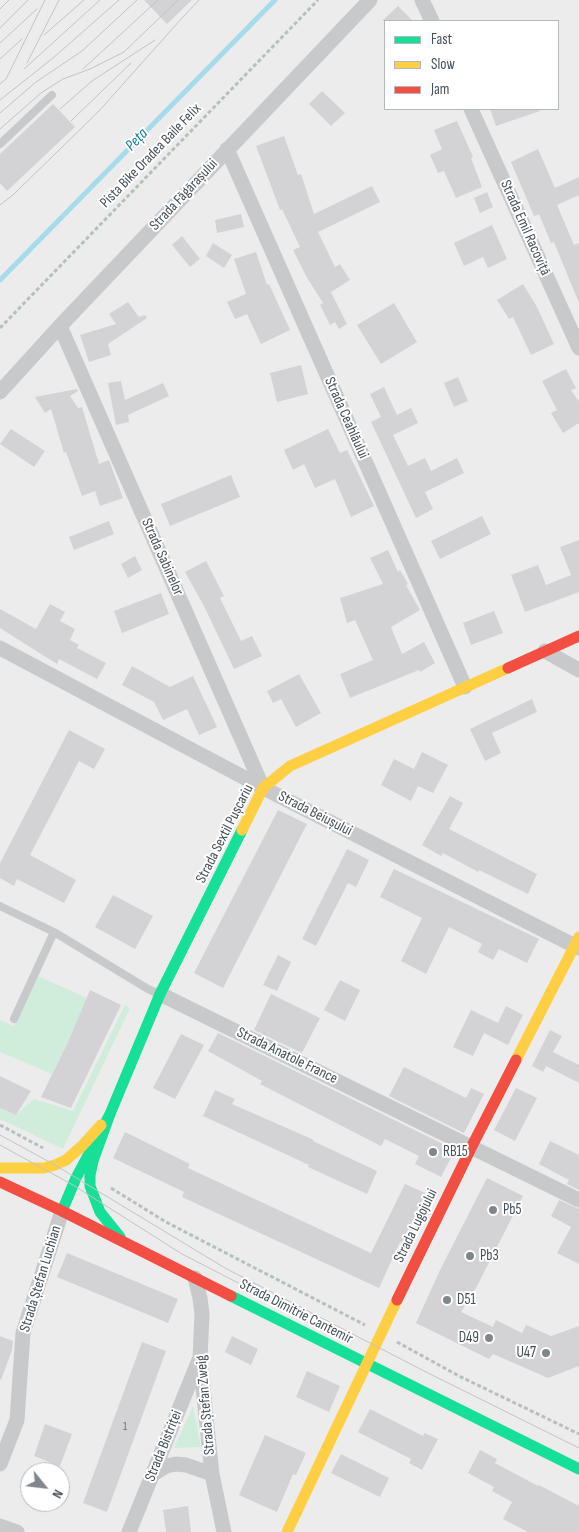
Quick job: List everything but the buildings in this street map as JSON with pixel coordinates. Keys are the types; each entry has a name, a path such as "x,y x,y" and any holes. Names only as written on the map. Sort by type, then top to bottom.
{"street":[{"name":"Strada Făgărașului","path":"0,392 227,149 370,0"},
{"path":"422,0 432,20"},
{"name":"Strada Emil Racoviță","path":"471,110 579,348"},
{"name":"Strada Ceahlăului","path":"227,149 465,687"},
{"name":"Strada Sabinelor","path":"60,326 263,788"},
{"name":"Strada Sextil Pușcariu","path":"62,1211 76,1178 110,1114 160,994 263,788 290,766 579,636"},
{"name":"Strada Beiușului","path":"0,648 263,788 578,943"},
{"path":"545,651 579,670"},
{"name":"Strada Lugojului","path":"287,1532 380,1334 472,1146 578,943"},
{"name":"Strada Anatole France","path":"160,994 579,1200"},
{"path":"0,1168 44,1168 66,1160 82,1146 110,1114"},
{"path":"110,1114 93,1161 90,1186 100,1212 126,1243"},
{"name":"Strada Dimitrie Cantemir","path":"0,1182 62,1211 579,1469"},
{"name":"Strada Ștefan Luchian","path":"0,1464 17,1420 23,1333 62,1211"},
{"name":"Strada Ștefan Zweig","path":"195,1278 202,1314 200,1359 212,1474 222,1525"},
{"name":"Strada Bistriței","path":"128,1532 200,1359"},
{"path":"153,1474 166,1466 176,1464 186,1465 212,1474"},
{"path":"222,1525 231,1532"},
{"path":"0,1526 18,1532"}],"lane":[{"path":"0,144 52,95"},
{"name":"Strada Anatole France","path":"0,906 54,932 148,989 160,994"},
{"path":"14,1019 54,932"}],"path":[{"name":"Pista Bike Oradea Baile Felix","path":"0,328 318,0"},
{"path":"110,1188 166,1222 459,1376 579,1434"}],"green space":[{"path":"38,976 89,999 52,1074 0,1052 0,1020 14,1026"},
{"path":"125,1005 130,1008 63,1149 0,1119 0,1108 16,1115 34,1099 73,1111"},
{"path":"193,1406 201,1447 174,1448"}],"waterway":[{"name":"Peța","path":"0,280 275,0"}],"tram line":[{"path":"0,9 9,0"},
{"path":"0,28 28,0"},
{"path":"0,84 6,79 45,0"},
{"path":"27,63 59,0"},
{"path":"44,35 84,0"},
{"path":"24,69 100,0"},
{"path":"0,100 53,58 119,0"},
{"path":"0,113 36,82 82,51 137,0"},
{"path":"83,69 158,0"},
{"path":"0,129 41,93 63,79 90,69 124,52 178,0"},
{"path":"0,205 14,194 99,111 199,0"},
{"path":"0,43 37,9"},
{"path":"0,59 22,39"},
{"path":"60,109 92,81 155,40"},
{"path":"71,121 131,63"},
{"path":"0,1135 55,1165 225,1268 426,1372 579,1448"},
{"path":"0,1145 73,1185 182,1254 287,1308"}],"traffic: fast":[{"path":"62,1211 76,1178 110,1114 160,994 242,830"},
{"path":"110,1114 93,1161 90,1186 100,1212 120,1237"},
{"path":"231,1296 579,1469"}],"traffic: slow":[{"path":"242,830 263,788 290,766 508,668"},
{"path":"516,1060 579,937"},
{"path":"0,1168 44,1168 55,1165 66,1160 101,1125"},
{"path":"287,1532 397,1300"}],"traffic: jam":[{"path":"508,668 579,636"},
{"path":"397,1300 516,1060"},
{"path":"0,1182 231,1296"}],"place":[{"name":"RB15","path":"433,1152"},
{"name":"Pb5","path":"493,1210"},
{"name":"Pb3","path":"470,1256"},
{"name":"D51","path":"447,1300"},
{"name":"D49","path":"489,1338"},
{"name":"U47","path":"546,1353"}]}
